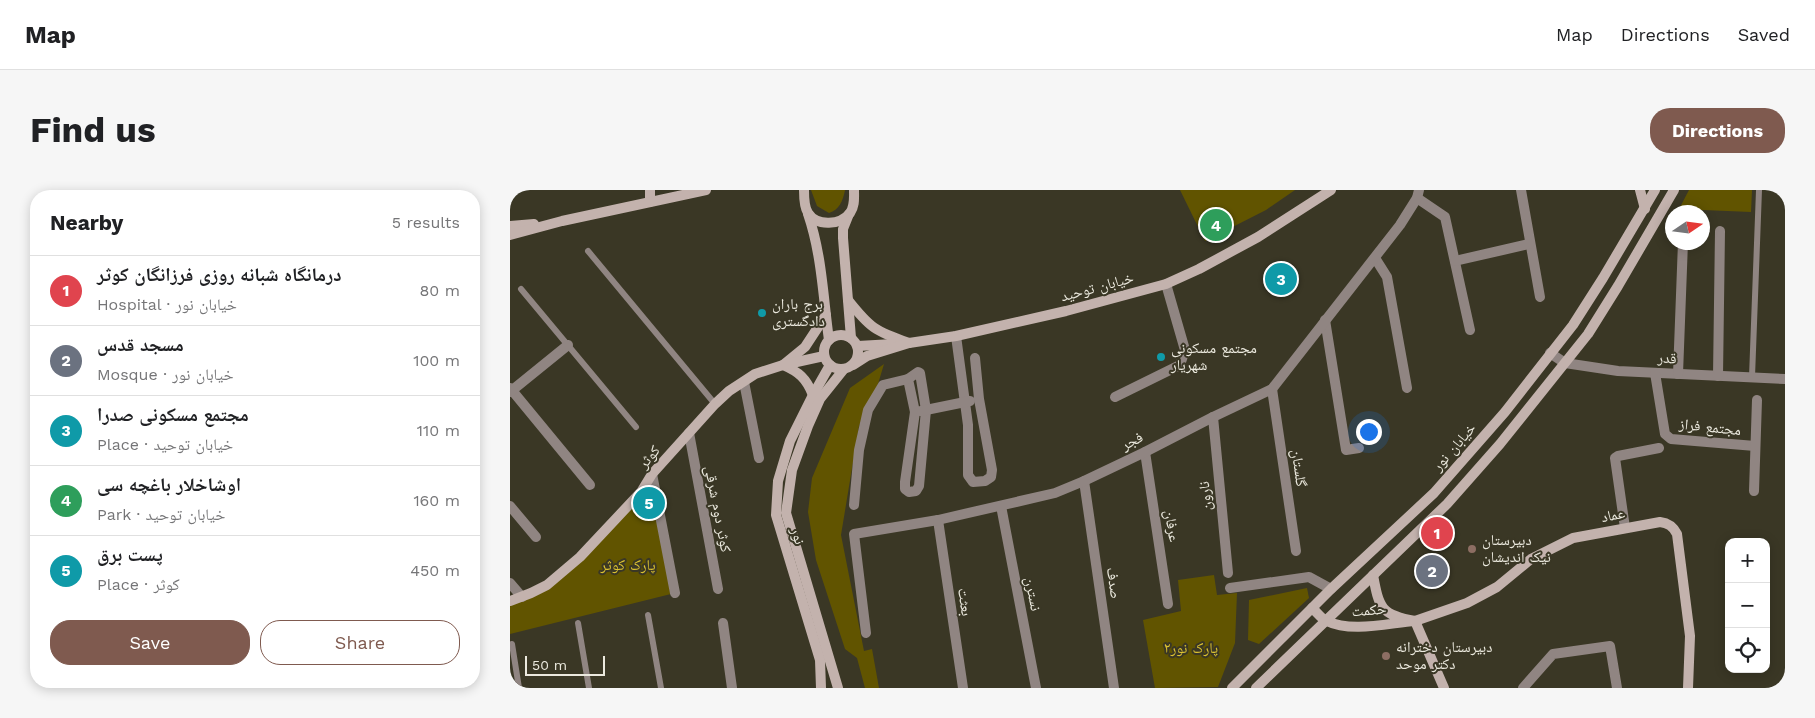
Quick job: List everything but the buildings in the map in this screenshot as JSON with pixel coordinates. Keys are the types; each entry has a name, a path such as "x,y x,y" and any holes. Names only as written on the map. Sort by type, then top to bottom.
{"main road":[{"path":"650,190 650,202"},
{"path":"510,235 562,221 706,190"},
{"path":"804,190 805,205 819,255 829,340"},
{"path":"851,338 843,229 854,199 854,190"},
{"name":"خیابان توحید","path":"848,367 867,356 908,343 956,336 1081,307 1166,284 1199,269 1258,237 1331,190"},
{"path":"1640,190 1645,209"},
{"name":"خیابان نور","path":"1232,688 1312,608 1434,493 1505,412 1579,316 1655,190"},
{"path":"1256,688 1447,504 1500,444 1588,334 1674,190"},
{"path":"808,214 823,223 840,221 849,214"},
{"path":"510,226 562,221"},
{"path":"847,299 871,326 881,333 908,343"},
{"path":"817,397 803,376 783,365 805,347 826,315"},
{"path":"842,334 851,338 858,346 857,360 817,397 827,361 824,347 833,337 842,334"},
{"path":"858,346 908,343"},
{"path":"827,361 834,368 848,367"},
{"name":"کوثر","path":"510,601 547,585 580,557 641,492 652,474 715,404 744,382 755,374 783,365 827,361"},
{"name":"نور","path":"817,397 790,441 778,481 776,515 820,660 821,688"},
{"name":"نور","path":"817,397 792,470 786,513 838,688"},
{"name":"عماد","path":"1416,621 1468,603 1497,587 1531,559 1573,538 1666,522 1677,534 1690,636 1688,688"},
{"name":"حکمت","path":"1373,575 1377,599 1387,613 1398,618 1416,621"},
{"path":"1312,608 1326,621"},
{"name":"حکمت","path":"1326,621 1344,626 1360,627 1416,621"},
{"path":"1416,621 1444,688"}],"street":[{"path":"1521,190 1540,298"},
{"path":"1418,194 1445,217 1470,330"},
{"name":"فجر","path":"866,633 854,534 938,520 1055,493 1145,452 1272,388 1400,226 1418,194"},
{"path":"1718,376 1720,231"},
{"path":"1455,261 1529,244"},
{"path":"1678,374 1683,250"},
{"path":"1374,258 1387,277 1407,388"},
{"path":"1115,398 1180,365 1185,350 1166,284"},
{"path":"1325,320 1346,450 1359,448"},
{"path":"956,336 968,425 968,474 973,482 985,481 991,477 992,470 975,358"},
{"path":"568,345 511,390 590,485"},
{"name":"قدر","path":"1550,353 1565,364 1618,371 1785,379"},
{"path":"854,505 859,450 868,410 883,385 908,379 916,373 920,373 926,410 919,486 916,491 909,492 905,489 915,412 908,379"},
{"name":"مجتمع فراز","path":"1655,373 1665,434 1668,437 1671,439 1755,446"},
{"path":"744,382 758,458"},
{"name":"گلستان","path":"1272,388 1296,551"},
{"path":"915,412 980,399"},
{"path":"1754,491 1756,400"},
{"name":"نارون","path":"1213,417 1228,573"},
{"name":"کوثر دوم شرقی","path":"689,433 718,589"},
{"path":"1625,528 1615,458 1659,448"},
{"name":"عرفان","path":"1145,452 1168,604"},
{"path":"652,474 675,593"},
{"name":"صدف","path":"1084,481 1114,688"},
{"path":"510,506 536,537"},
{"name":"نسترن","path":"1000,506 1036,688"},
{"name":"بعثت","path":"938,520 963,688"},
{"path":"1230,588 1309,577 1331,590"},
{"path":"510,583 522,597"},
{"path":"723,623 732,688"},
{"path":"1524,687 1553,654 1610,646 1617,688"}],"lane":[{"path":"1752,377 1759,190"},
{"path":"588,251 715,404"},
{"path":"521,289 636,427"},
{"path":"648,614 661,688"},
{"path":"578,623 588,688"},
{"path":"512,644 519,688"}],"green space":[{"path":"811,190 845,190 840,205 829,213 817,206"},
{"path":"1180,190 1295,190 1266,210 1205,241"},
{"path":"1689,190 1752,190 1751,212 1710,210 1710,205 1681,205"},
{"path":"884,364 878,384 859,426 841,535 864,651 872,649 879,688 865,688 857,658 845,649 816,560 808,512 812,478 850,388"},
{"name":"پارک کوثر","path":"653,493 671,594 510,634 510,603 550,586 641,495"},
{"name":"پارک نور۲","path":"1214,575 1217,595 1237,593 1235,643 1218,687 1155,688 1143,620 1181,611 1178,580"},
{"path":"1307,588 1309,598 1259,644 1248,640 1249,600"}],"place":[{"name":"اوشاخلار باغچه سی","path":"1216,225"},
{"name":"مجتمع مسکونی صدرا","path":"1281,279"},
{"name":"برج باران دادگستری","path":"762,313"},
{"name":"مجتمع مسکونی شهریار","path":"1161,357"},
{"name":"پست برق","path":"649,503"},
{"name":"درمانگاه شبانه روزی فرزانگان کوثر","path":"1437,533"},
{"name":"دبیرستان نیک اندیشان","path":"1472,549"},
{"name":"مسجد قدس","path":"1432,571"},
{"name":"دبیرستان دخترانه دکتر موحد","path":"1386,656"}]}
